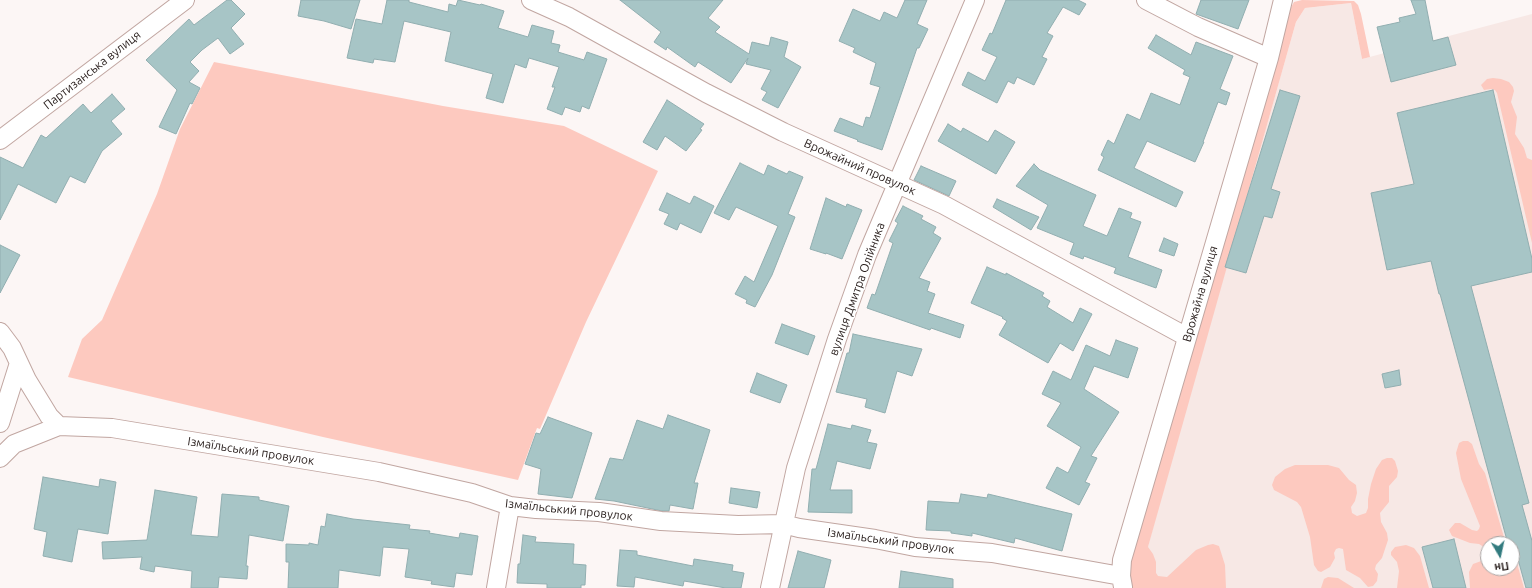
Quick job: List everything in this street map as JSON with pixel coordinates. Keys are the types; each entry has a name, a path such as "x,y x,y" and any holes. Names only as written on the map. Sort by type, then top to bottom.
{"street":[{"name":"Партизанська вулиця","path":"0,140 184,0"},
{"name":"Врожайний провулок","path":"531,0 569,17 706,93 782,132 944,205 1187,337"},
{"name":"вулиця Дмитра Олійника","path":"770,588 796,468 837,339 867,255 975,0"},
{"path":"1146,0 1198,27 1269,58"},
{"name":"Врожайна вулиця","path":"1122,582 1122,560 1269,58 1283,0"},
{"path":"0,332 12,348 27,380 49,416 60,426 14,444 0,458"},
{"path":"0,423 19,363"},
{"name":"Ізмаїльський провулок","path":"60,426 112,428 386,474 472,493 510,506 536,509 599,512 661,521 738,525 783,524 915,547 992,553 1122,582"},
{"path":"496,588 510,506"}],"shaded area":[{"path":"1302,0 1354,1 1358,5 1361,14 1370,57 1362,59 1351,3 1305,8 1296,22 1148,547 1156,562 1156,573 1158,576 1167,577 1196,550 1213,544 1219,546 1225,565 1226,588 1130,588 1128,571 1289,11 1294,2"},
{"path":"1351,3 1362,59 1532,14 1532,588 1145,588 1142,569 1162,494 1296,22 1305,8"},
{"path":"214,62 443,106 564,126 658,171 586,322 540,429 537,428 518,480 323,437 68,377 82,339 102,320 157,194 180,129"},
{"path":"1493,78 1509,82 1513,87 1514,91 1511,102 1517,117 1515,134 1524,148 1527,158 1532,160 1532,243 1497,93 1495,90 1491,89 1484,90 1481,85 1487,79"},
{"path":"1468,441 1472,444 1479,464 1485,473 1504,536 1480,536 1480,545 1470,543 1452,536 1449,530 1455,523 1460,523 1472,530 1477,531 1480,526 1461,479 1456,453 1459,443"},
{"path":"1392,458 1395,461 1398,471 1397,477 1389,486 1389,502 1380,513 1381,522 1387,533 1388,540 1382,558 1376,565 1375,569 1378,574 1377,581 1373,586 1368,587 1360,578 1346,570 1343,549 1339,548 1336,549 1334,553 1335,558 1330,567 1321,572 1318,571 1314,565 1310,537 1301,507 1297,502 1274,490 1272,485 1275,477 1285,469 1295,465 1328,465 1339,468 1349,480 1356,485 1357,493 1355,501 1351,507 1352,513 1357,516 1366,513 1371,484 1376,469 1382,460"},
{"path":"1406,545 1414,548 1420,556 1429,588 1397,588 1399,571 1397,562 1391,555 1391,552 1395,547"},
{"path":"1480,561 1480,576 1520,576 1520,574 1524,588 1470,588 1469,572 1473,564"},
{"path":"1328,577 1338,578 1354,588 1321,588 1324,579"}],"building":[{"path":"227,0 231,0 245,14 231,28 244,44 230,54 218,38 202,50 190,62 199,71 189,82 200,88 192,104 190,103 176,134 159,127 177,90 146,60 189,19 194,25"},
{"path":"301,0 360,0 351,29 324,21 298,16"},
{"path":"387,0 409,0 409,2 448,12 449,4 456,6 458,0 481,4 504,11 498,28 528,37 532,25 554,31 551,43 560,45 558,52 584,60 587,52 607,59 589,109 582,106 580,112 565,107 562,115 547,109 555,87 552,87 559,67 529,58 526,68 515,64 503,103 486,98 493,74 445,61 451,32 404,21 395,62 374,59 373,63 347,58 356,19 382,24"},
{"path":"620,0 723,0 708,18 720,27 715,32 749,54 752,42 769,46 771,37 788,42 784,57 801,67 778,108 762,100 767,92 761,89 771,70 746,64 748,58 731,83 698,62 695,67 667,47 666,50 654,42 661,32"},
{"path":"905,0 927,0 917,24 928,29 919,48 917,48 882,150 834,131 840,118 863,127 866,117 870,118 880,87 870,84 876,63 853,52 855,48 839,41 853,9 880,21 884,12 897,18"},
{"path":"1006,0 1078,0 1086,4 1079,15 1063,7 1047,33 1053,36 1042,57 1047,59 1034,85 1017,77 1014,84 1008,81 997,103 962,85 968,72 985,81 997,57 982,50 990,33 992,34"},
{"path":"1201,0 1249,0 1238,29 1196,14"},
{"path":"1411,0 1425,0 1433,41 1448,37 1456,65 1391,82 1377,27 1400,22 1399,18 1416,14"},
{"path":"1156,35 1191,55 1196,42 1233,56 1220,89 1230,93 1226,105 1218,102 1204,142 1195,162 1147,141 1134,168 1183,192 1176,207 1098,170 1104,157 1101,155 1108,140 1114,144 1127,114 1140,120 1151,93 1180,105 1190,77 1183,74 1185,70 1148,48"},
{"path":"1280,90 1300,96 1271,189 1280,192 1272,218 1264,216 1246,273 1225,267"},
{"path":"1493,90 1532,259 1532,272 1471,286 1529,503 1522,505 1532,541 1532,588 1526,588 1520,566 1520,536 1506,536 1431,261 1387,270 1371,193 1414,184 1397,113"},
{"path":"112,94 125,109 111,121 122,134 102,151 85,183 70,176 56,203 18,184 0,220 0,157 23,168 41,135 46,138 83,104 91,113"},
{"path":"667,100 704,124 700,129 702,130 686,151 665,136 657,150 643,142"},
{"path":"948,124 961,132 963,128 988,142 995,130 1015,142 996,174 938,141"},
{"path":"740,163 764,175 768,165 787,174 789,171 803,177 788,214 795,217 772,275 755,307 746,303 747,300 735,294 745,276 754,282 778,226 736,207 729,220 714,213"},
{"path":"1034,164 1040,170 1096,195 1083,226 1107,236 1119,208 1132,213 1130,218 1141,222 1128,257 1162,270 1156,288 1114,273 1116,268 1084,256 1083,259 1070,254 1074,243 1037,228 1048,205 1016,186"},
{"path":"921,166 956,181 949,196 914,180"},
{"path":"667,193 690,204 694,196 714,206 701,233 680,223 677,230 664,224 669,214 659,210"},
{"path":"826,198 846,207 847,204 862,210 842,259 810,249"},
{"path":"997,199 1039,217 1031,230 993,207"},
{"path":"903,206 923,216 921,219 936,227 933,233 941,238 919,278 930,282 927,291 935,294 928,313 964,325 960,338 931,328 930,330 867,308 872,294 875,295 893,243 889,241 898,223 895,221"},
{"path":"1164,238 1178,244 1174,256 1159,251"},
{"path":"0,245 20,255 0,293"},
{"path":"987,267 1006,275 1006,273 1044,293 1042,296 1050,301 1047,307 1073,323 1080,308 1092,314 1073,351 1060,343 1048,363 999,335 1007,321 1002,318 1003,317 971,303"},
{"path":"782,324 815,336 808,355 775,343"},
{"path":"853,334 922,349 912,376 897,371 885,413 865,407 867,399 836,392 847,353 849,353"},
{"path":"1116,340 1138,348 1128,378 1094,366 1084,389 1119,412 1091,456 1097,458 1085,482 1090,484 1079,505 1046,488 1057,467 1068,473 1081,447 1047,426 1061,403 1042,394 1053,371 1071,380 1086,345 1110,356"},
{"path":"1399,370 1401,385 1385,388 1382,374"},
{"path":"757,373 787,385 780,403 750,392"},
{"path":"668,415 710,430 694,483 698,483 693,509 670,505 669,511 662,511 614,501 595,499 610,458 623,460 637,420 663,429"},
{"path":"548,417 592,433 572,498 538,494 541,469 525,464 536,433 540,434"},
{"path":"828,424 851,429 852,425 871,430 867,442 877,444 870,469 837,461 830,490 852,490 852,513 808,512 812,469 816,469"},
{"path":"43,477 99,487 100,479 116,482 108,534 78,529 72,562 43,556 47,532 34,529"},
{"path":"731,488 760,492 757,508 729,503"},
{"path":"155,490 197,497 191,535 218,537 222,494 259,497 259,500 289,506 283,541 249,535 246,566 248,566 247,579 219,577 218,588 191,588 192,571 155,566 154,572 140,569 142,557 103,559 102,542 147,540"},
{"path":"961,494 987,498 988,494 1072,514 1062,551 1015,538 1014,543 972,533 972,536 951,533 951,531 926,530 928,501 959,503"},
{"path":"327,514 353,519 410,525 409,529 430,531 429,533 459,538 460,533 478,536 472,575 456,573 454,587 431,584 432,581 405,577 409,549 383,547 380,576 339,570 338,588 288,588 289,562 286,562 286,544 309,545 309,543 318,545 321,526 325,527"},
{"path":"523,535 536,537 535,542 574,544 573,564 586,565 585,585 581,585 581,588 547,588 547,584 517,583 518,564 520,564"},
{"path":"1454,539 1466,588 1433,588 1422,547"},
{"path":"620,550 637,551 637,555 693,566 694,559 733,565 732,571 744,573 741,588 726,588 684,581 683,586 635,577 634,587 617,586"},
{"path":"798,551 831,560 824,588 788,588"},
{"path":"901,571 953,579 953,588 899,588"}]}
